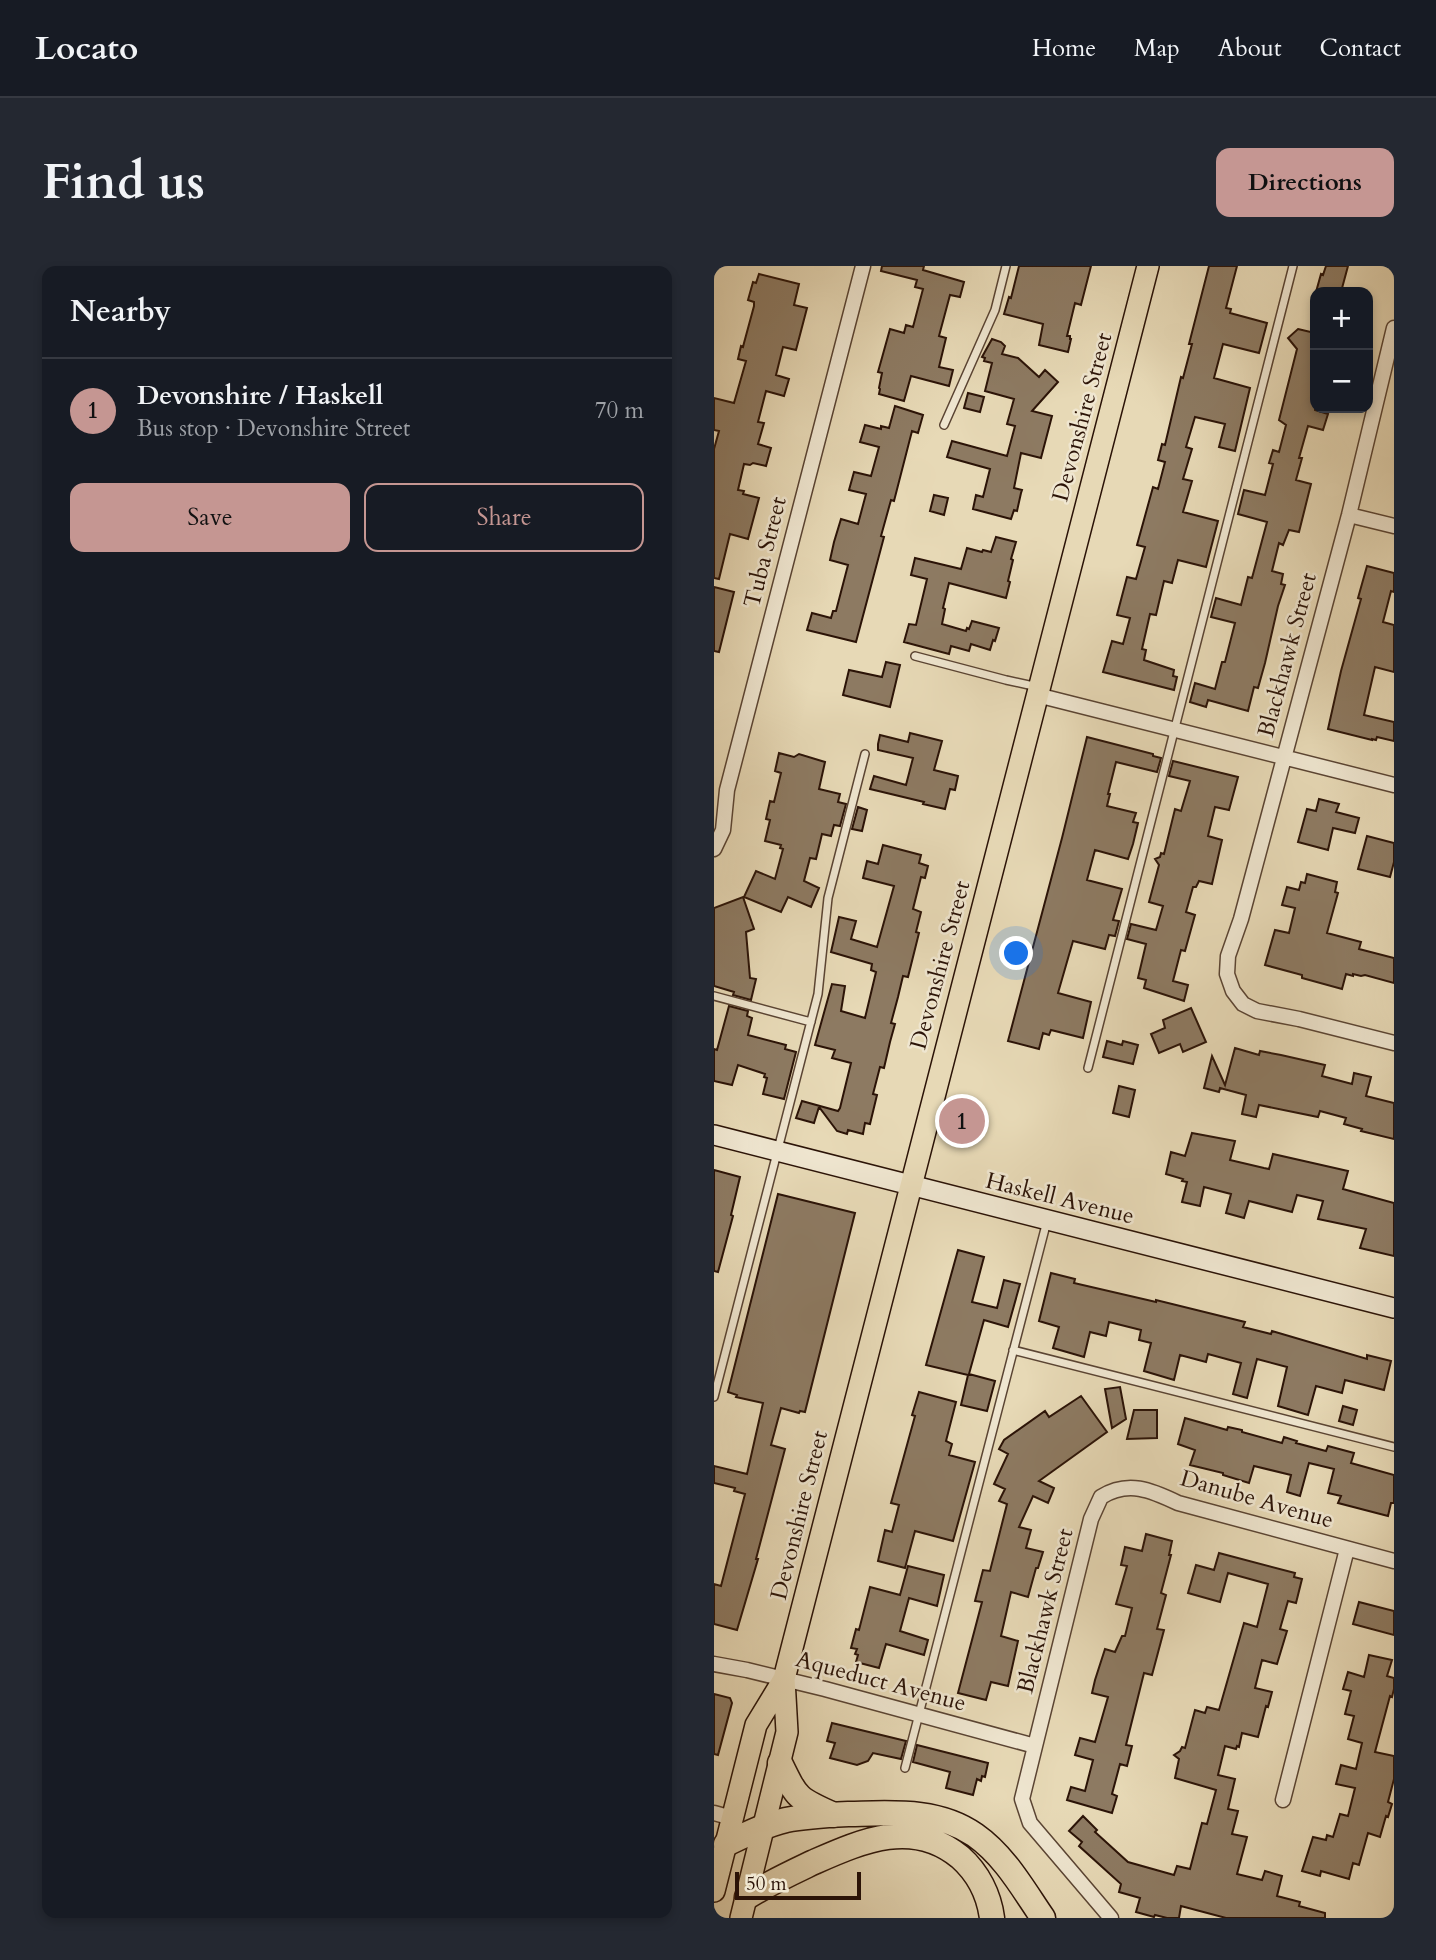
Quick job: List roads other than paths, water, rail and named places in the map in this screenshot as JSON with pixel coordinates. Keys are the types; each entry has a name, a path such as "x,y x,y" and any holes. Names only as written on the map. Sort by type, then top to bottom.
{"highway":[{"path":"780,1763 795,1792 805,1802 834,1815"},
{"path":"726,1844 787,1820 898,1812 928,1815 963,1827 995,1852 1043,1918"},
{"path":"744,1908 769,1883 854,1844 887,1836 914,1836 939,1844 963,1860 985,1892 992,1918"}],"main road":[{"name":"Devonshire Street","path":"714,1891 726,1844 723,1816 756,1725 784,1679 1148,266"},
{"name":"Haskell Avenue","path":"714,1135 1394,1308"},
{"name":"Devonshire Street","path":"744,1908 787,1732 784,1679"}],"street":[{"name":"Tuba Street","path":"714,849 723,830 727,790 863,266"},
{"name":"Blackhawk Street","path":"1394,328 1349,515 1241,919 1228,956 1227,974 1233,991 1243,1004 1257,1011 1394,1043"},
{"path":"1349,515 1394,526"},
{"path":"1038,691 1394,785"},
{"name":"Danube Avenue","path":"1108,1493 1133,1487 1150,1490 1178,1503 1394,1561"},
{"name":"Blackhawk Street","path":"1108,1493 1101,1497 1093,1511 1022,1799 1030,1823 1111,1918"},
{"path":"1283,1800 1347,1549"},
{"name":"Aqueduct Avenue","path":"714,1664 784,1679 1035,1746"}],"lane":[{"path":"944,425 995,310 1006,266"},
{"path":"1088,1068 1293,266"},
{"path":"915,656 1038,691"},
{"path":"714,1397 818,994 828,898 864,754"},
{"path":"714,996 811,1021"},
{"path":"905,1768 1047,1220"},
{"path":"1013,1350 1394,1447"}],"place":[{"name":"Devonshire / Haskell","path":"962,1121"}]}
